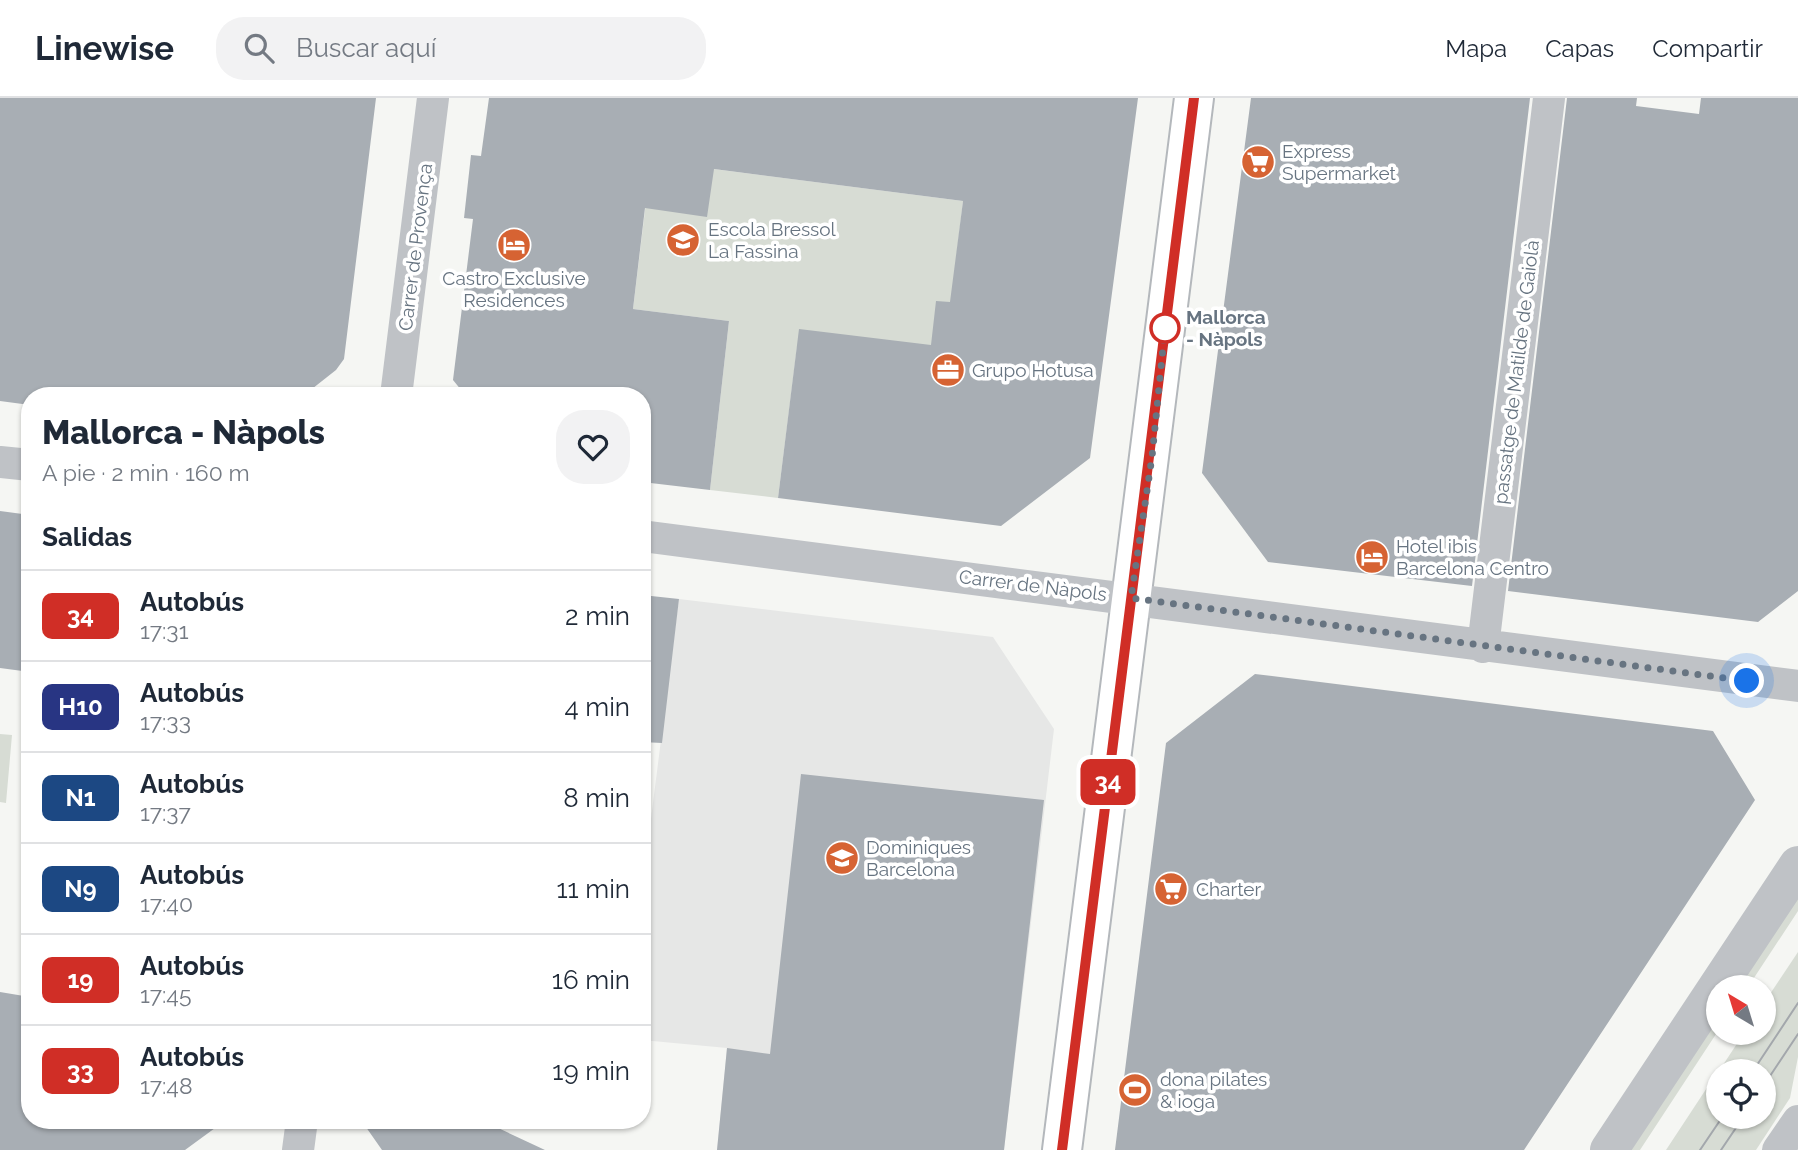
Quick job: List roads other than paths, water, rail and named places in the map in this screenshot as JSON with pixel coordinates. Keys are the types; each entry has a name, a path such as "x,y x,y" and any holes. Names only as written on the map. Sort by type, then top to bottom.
{"main road":[{"path":"1062,1150 1131,598 1152,457 1194,98"}],"street":[{"name":"Carrer de Provença","path":"397,387 433,98"},
{"name":"passatge de Matilde de Gaiolà","path":"1483,647 1549,98"},
{"path":"0,462 21,464"},
{"name":"Carrer de Nàpols","path":"651,537 1798,686"},
{"path":"1609,1150 1798,865"},
{"path":"1779,1150 1798,1121"},
{"path":"298,1150 301,1129"}],"tram line":[{"path":"1761,1059 1798,1003"},
{"path":"1776,1067 1798,1034"},
{"path":"1700,1150 1714,1129"},
{"path":"1721,1150 1735,1129"}],"place":[{"name":"Express Supermarket","path":"1258,162"},
{"name":"Escola Bressol La Fassina","path":"683,240"},
{"name":"Castro Exclusive Residences","path":"514,245"},
{"name":"Mallorca - Nàpols","path":"1165,328"},
{"name":"Grupo Hotusa","path":"948,370"},
{"name":"Hotel ibis Barcelona Centro","path":"1372,557"},
{"name":"Dominiques Barcelona","path":"842,858"},
{"name":"Charter","path":"1171,889"},
{"name":"dona pilates & ioga","path":"1135,1090"}]}
